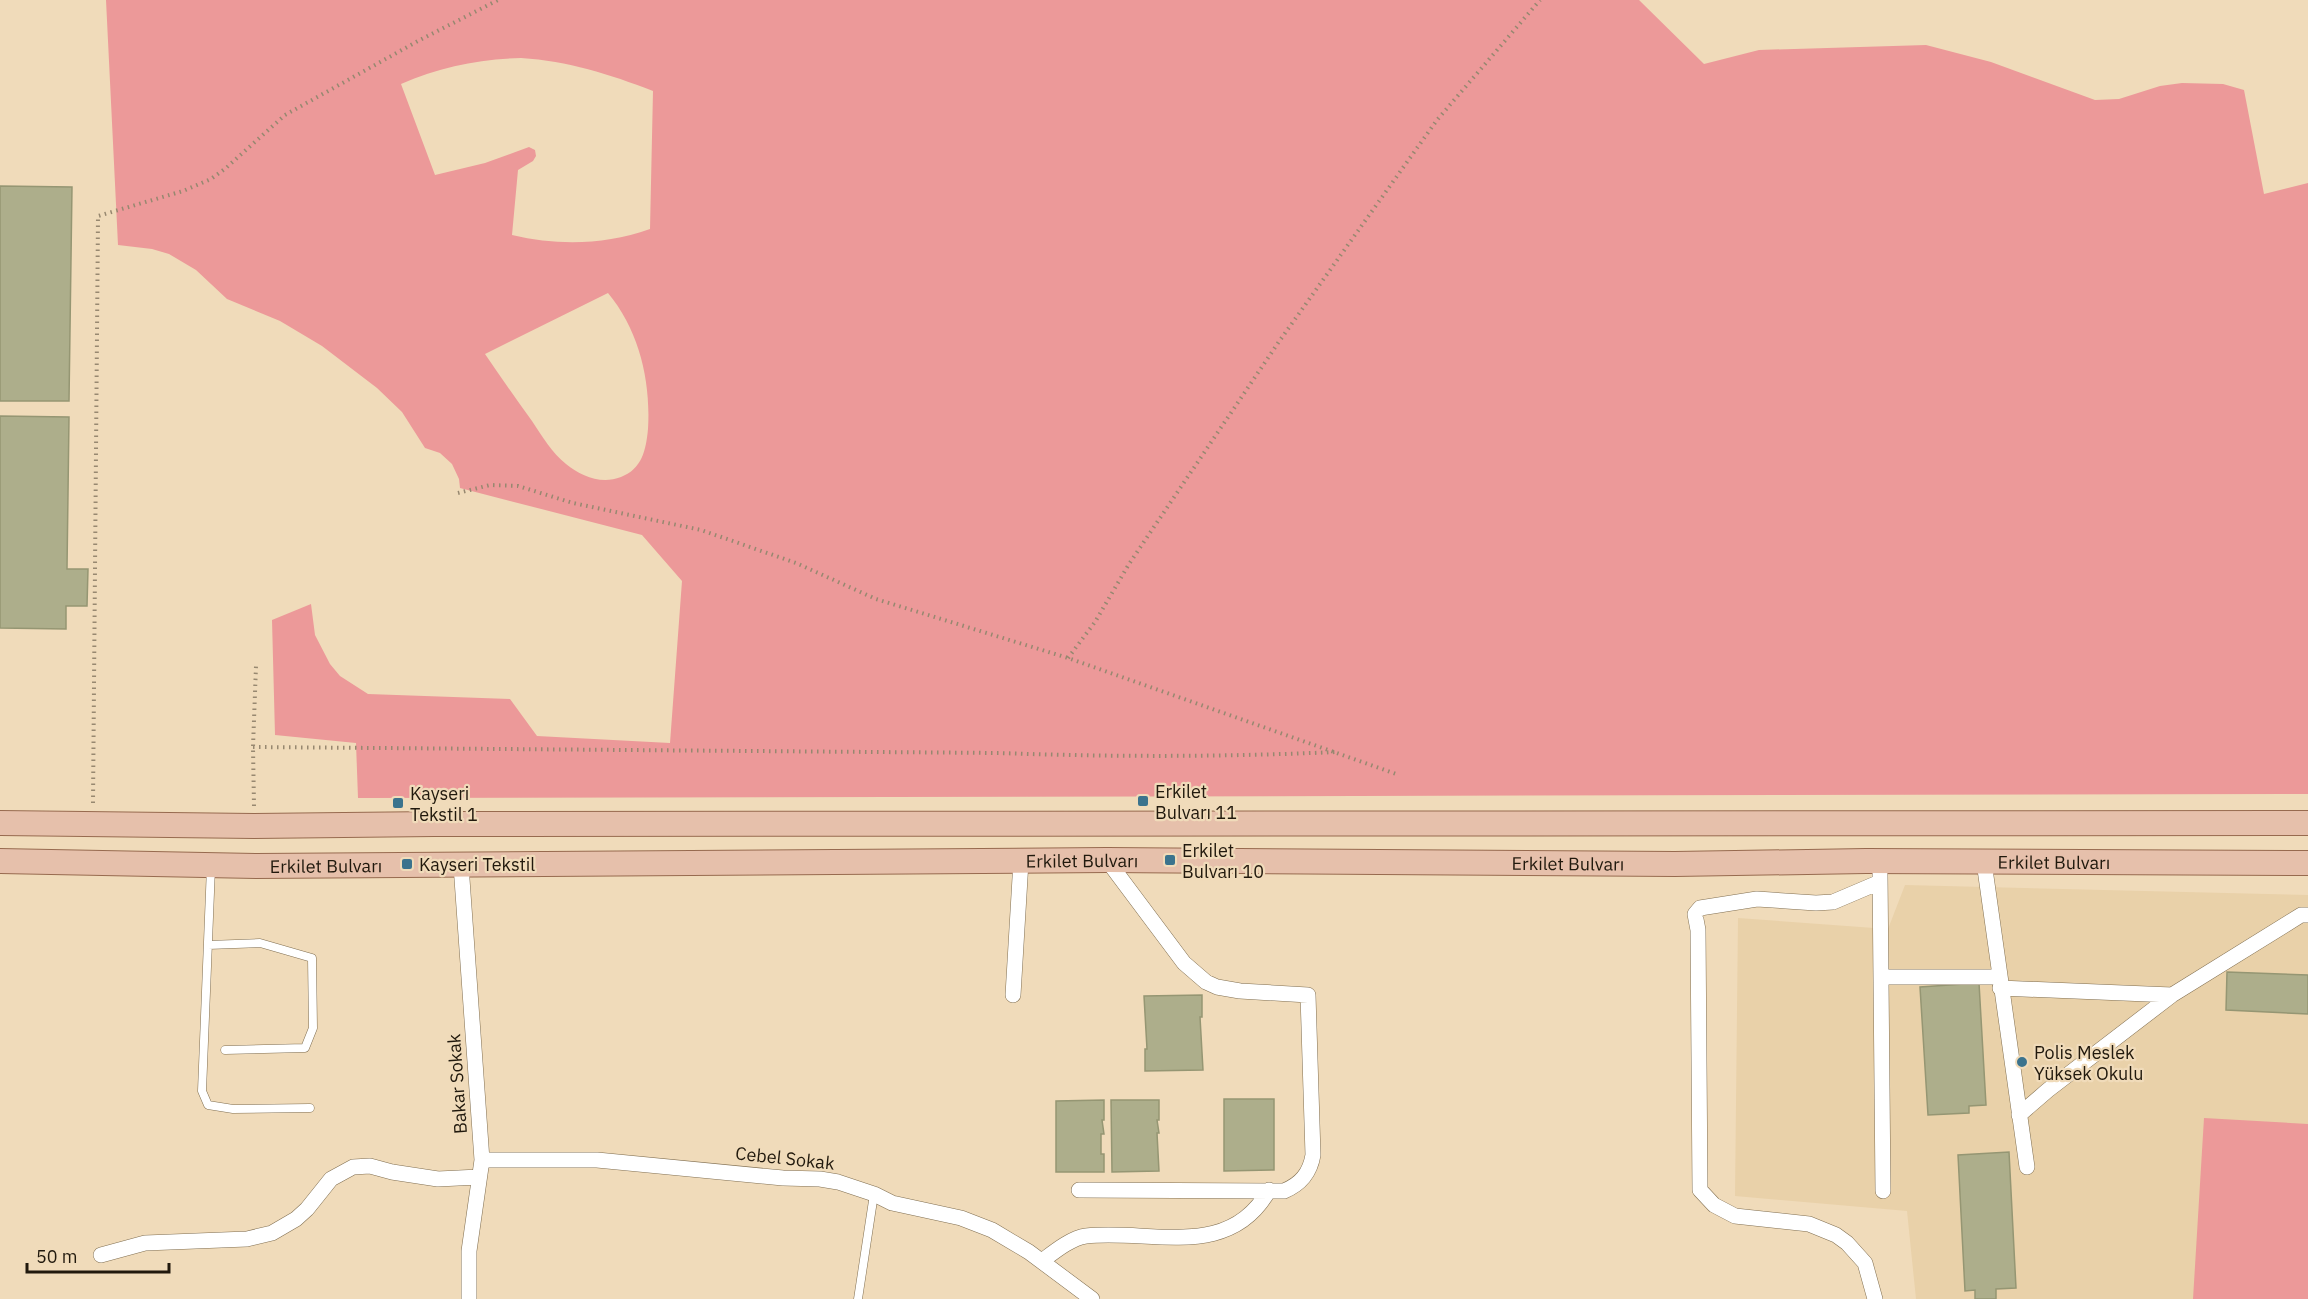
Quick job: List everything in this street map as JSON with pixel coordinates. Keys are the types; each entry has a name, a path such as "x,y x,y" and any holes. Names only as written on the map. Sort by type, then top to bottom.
{"main road":[{"name":"Erkilet Bulvarı","path":"0,823 254,826 2308,822"},
{"path":"254,826 256,866"},
{"name":"Erkilet Bulvarı","path":"0,861 256,866 1107,860 1675,864 1880,872 1984,862 2308,863"}],"street":[{"path":"1079,1190 1284,1191 1306,1174 1312,1161 1308,994 1240,991 1217,987 1206,982 1184,963 1107,860"},
{"path":"1012,995 1021,861"},
{"path":"1984,862 1999,983 2027,1167"},
{"name":"Bakar Sokak","path":"461,865 482,1160 469,1251 469,1299"},
{"path":"1880,872 1883,1191"},
{"path":"1875,1299 1865,1263 1857,1252 1836,1235 1809,1224 1735,1216 1714,1205 1700,1190 1698,930 1695,914 1700,908 1756,899 1833,902 1880,872"},
{"path":"2019,1115 2172,995 2301,915 2308,915"},
{"path":"1881,977 2172,995"},
{"name":"Cebel Sokak","path":"482,1160 539,1158 629,1162 838,1182 874,1194 892,1203 978,1224 1005,1237 1042,1261 1092,1299"},
{"path":"100,1255 145,1243 247,1239 272,1233 296,1219 312,1204 331,1179 353,1167 370,1166 438,1179 479,1177"},
{"path":"1042,1261 1065,1245 1084,1236 1195,1237 1223,1232 1246,1219 1269,1191"}],"lane":[{"path":"211,865 202,1091 208,1105 232,1109 310,1108"},
{"path":"208,945 260,943 312,958 313,1028 305,1048 225,1050"},
{"path":"858,1299 874,1194"}],"path":[{"path":"93,824 99,216 183,191 211,179 285,115 418,41 498,0"},
{"path":"1068,658 1095,622 1129,564 1278,343 1437,120 1540,0"},
{"path":"458,493 490,484 518,486 573,503 700,530 796,563 884,602 1068,658 1396,774"},
{"path":"254,826 253,747 256,666"},
{"path":"253,747 1173,757 1336,752"}],"shaded area":[{"path":"106,0 1639,0 1704,64 1759,50 1926,45 1991,62 2095,100 2119,99 2160,86 2182,83 2223,84 2244,90 2264,194 2308,183 2308,794 358,798 356,743 275,735 272,620 311,604 315,635 330,664 340,676 368,694 510,699 537,736 670,743 682,581 642,535 460,488 459,479 452,464 440,453 425,448 402,412 377,388 322,346 280,321 227,299 196,270 169,254 152,249 118,245","holes":["521,58 588,69 653,91 650,229 616,238 581,242 547,241 512,235 518,170 533,161 536,156 535,150 529,147 485,163 435,175 401,84 460,65","608,293 628,323 641,357 647,393 648,429 642,458 634,469 621,477 599,480 578,472 556,455 485,354"]},
{"name":"Polis Meslek Yüksek Okulu","path":"1905,885 2308,895 2308,1299 1916,1299 1907,1211 1735,1196 1738,918 1888,929"},
{"path":"2204,1118 2308,1124 2308,1299 2193,1299"}],"building":[{"path":"0,186 72,187 69,401 0,401"},
{"path":"0,416 69,417 67,569 88,569 87,606 66,606 66,629 0,628"},
{"path":"2227,972 2308,975 2308,1014 2226,1010"},
{"path":"1979,983 1986,1105 1969,1106 1969,1113 1928,1115 1920,987"},
{"path":"1202,995 1202,1017 1200,1017 1203,1070 1145,1071 1145,1049 1147,1049 1144,996"},
{"path":"1224,1099 1274,1099 1274,1170 1224,1171"},
{"path":"1104,1100 1104,1120 1102,1120 1104,1134 1101,1134 1101,1154 1104,1154 1104,1172 1056,1172 1056,1101"},
{"path":"1111,1100 1159,1100 1159,1120 1157,1120 1159,1133 1157,1133 1159,1171 1112,1172"},
{"path":"2009,1152 2016,1288 1996,1289 1996,1299 1975,1299 1975,1290 1965,1291 1958,1155"}],"place":[{"name":"Erkilet Bulvarı 11","path":"1143,801"},
{"name":"Kayseri Tekstil 1","path":"398,803"},
{"name":"Erkilet Bulvarı 10","path":"1170,860"},
{"name":"Kayseri Tekstil","path":"407,864"},
{"name":"Polis Meslek Yüksek Okulu","path":"2022,1062"}]}
